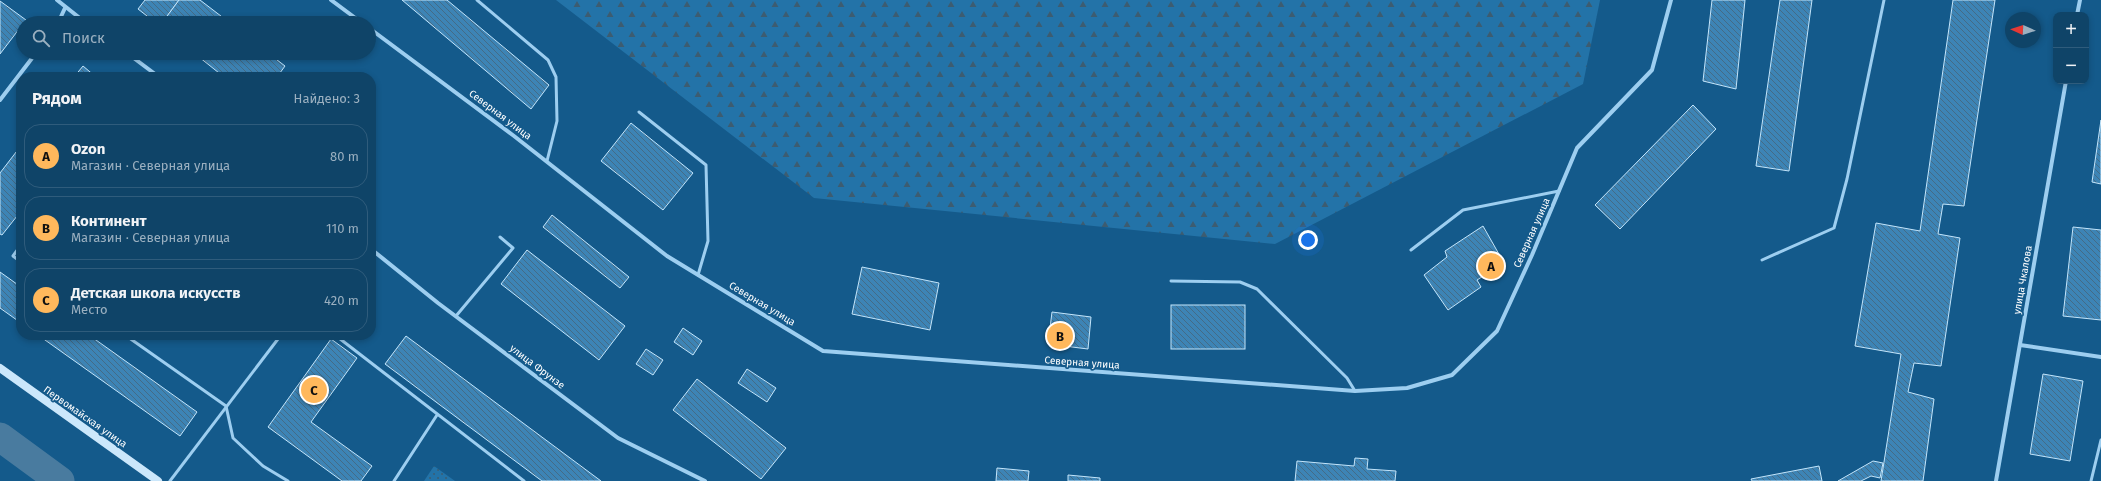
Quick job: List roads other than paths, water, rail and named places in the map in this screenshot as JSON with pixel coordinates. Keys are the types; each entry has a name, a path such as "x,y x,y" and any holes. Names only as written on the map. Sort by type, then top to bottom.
{"main road":[{"name":"Первомайская улица","path":"0,368 158,481"}],"street":[{"path":"57,0 76,16"},
{"path":"331,0 353,16"},
{"name":"Северная улица","path":"376,33 547,162 667,256 823,351 1355,392 1407,388 1452,375 1497,331 1578,148 1652,70 1671,0"},
{"path":"2078,12 2080,0"},
{"path":"61,16 65,8"},
{"path":"21,72 31,60"},
{"path":"136,60 152,72"},
{"path":"0,100 16,79"},
{"name":"улица Чкалова","path":"1996,481 2065,84"},
{"name":"улица Фрунзе","path":"376,252 456,316 618,438 704,481"},
{"path":"2020,345 2101,357"}],"lane":[{"path":"477,0 548,60 551,66 556,78 557,121 547,162"},
{"path":"1762,260 1834,228 1847,179 1884,0"},
{"path":"639,112 706,165 708,241 698,275"},
{"path":"1411,250 1463,210 1559,191"},
{"path":"456,316 513,248 500,237"},
{"path":"1171,281 1240,282 1258,290 1347,378 1355,392"},
{"path":"132,340 226,406 233,438 263,466 288,481"},
{"path":"170,481 277,340"},
{"path":"341,340 524,481"},
{"path":"394,481 437,415"},
{"path":"2091,481 2101,440"}],"waterway":[{"path":"0,437 60,481"}],"place":[{"name":"Ozon","path":"1491,266"},
{"name":"Континент","path":"1060,336"},
{"name":"Детская школа искусств","path":"314,390"}]}
